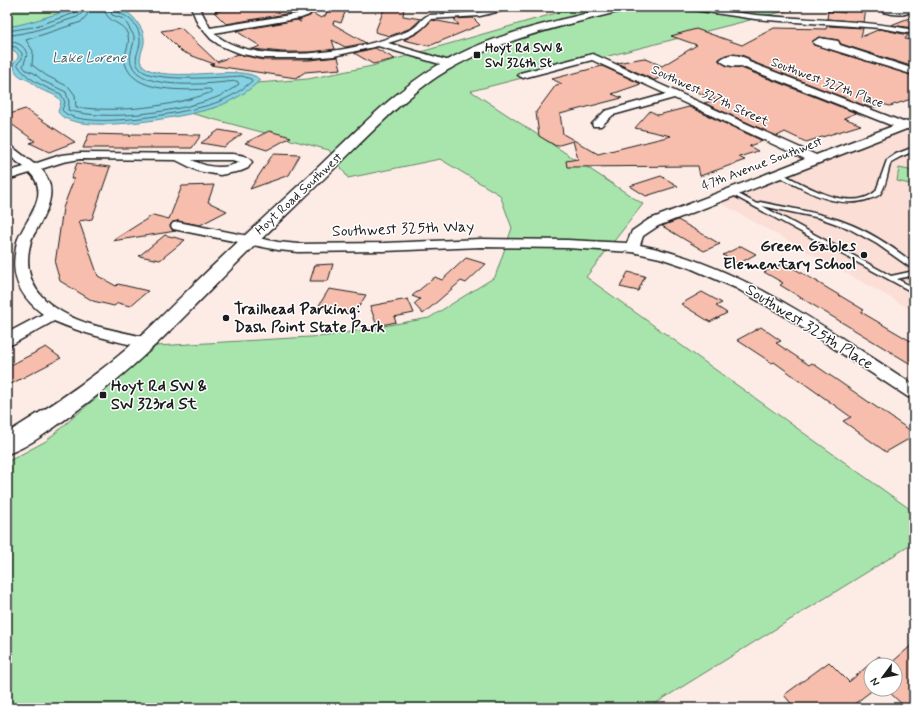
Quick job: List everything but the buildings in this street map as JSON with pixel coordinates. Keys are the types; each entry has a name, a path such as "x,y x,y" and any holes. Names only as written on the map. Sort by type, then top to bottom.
{"main road":[{"name":"Hoyt Road Southwest","path":"7,445 53,416 107,377 146,343 250,240 386,111 424,80 454,62 526,32 626,7"}],"street":[{"path":"196,7 200,21 208,31 213,37 226,44 259,54 314,56 359,50 414,32 422,26 427,14 480,14 506,7"},
{"path":"208,31 298,16 306,13 310,7"},
{"path":"687,7 756,17 880,26 914,32"},
{"path":"880,26 892,9"},
{"path":"390,40 454,62"},
{"path":"380,44 454,62"},
{"path":"834,46 914,72"},
{"name":"Southwest 327th Street","path":"523,75 593,57 816,160"},
{"name":"Southwest 327th Place","path":"742,63 910,126"},
{"path":"597,124 608,113 675,95"},
{"name":"47th Avenue Southwest","path":"632,248 636,234 653,223 731,192 910,126"},
{"path":"7,148 32,168 44,184 42,208 13,251 18,281 25,295 36,307 51,316 87,329 146,343"},
{"path":"7,176 64,158 80,156 179,157"},
{"name":"Southwest 325th Way","path":"178,226 278,246 298,248 384,247 481,243 567,244 632,248"},
{"name":"Southwest 325th Place","path":"632,248 663,254 695,265 741,285 789,312 914,394"},
{"path":"7,340 51,316"}],"lane":[{"path":"779,174 833,200 847,202 858,200 874,195 878,192 890,160 914,149"},
{"path":"731,192 914,291"},
{"path":"750,202 841,223 888,247 914,269 891,278"}],"shaded area":[{"name":"Green Gables Elementary School","path":"914,122 914,311 713,199"}],"green space":[{"path":"7,7 112,7 71,9 32,23 7,27"},
{"path":"577,7 801,7 471,91 643,204 586,277 914,512 914,543 648,708 7,708 7,462 46,441 156,346 327,336 429,318 495,277 512,228 500,195 440,159 348,178 329,150 190,113 213,108 237,96 257,83 308,79 372,66"},
{"path":"899,168 914,171 914,185 897,181"}],"water":[{"name":"Lake Lorene","path":"91,7 109,7 120,9 134,18 144,36 140,61 148,69 162,73 179,74 237,73 251,75 260,80 246,92 224,104 185,115 109,124 86,123 68,120 58,112 61,102 60,99 21,77 15,71 13,64 18,58 18,55 15,51 7,49 7,27 70,10"}],"place":[{"name":"Hoyt Rd SW & SW 326th St","path":"477,55"},
{"name":"Green Gables Elementary School","path":"864,255"},
{"name":"Trailhead Parking: Dash Point State Park","path":"226,318"},
{"name":"Hoyt Rd SW & SW 323rd St","path":"103,395"}]}
